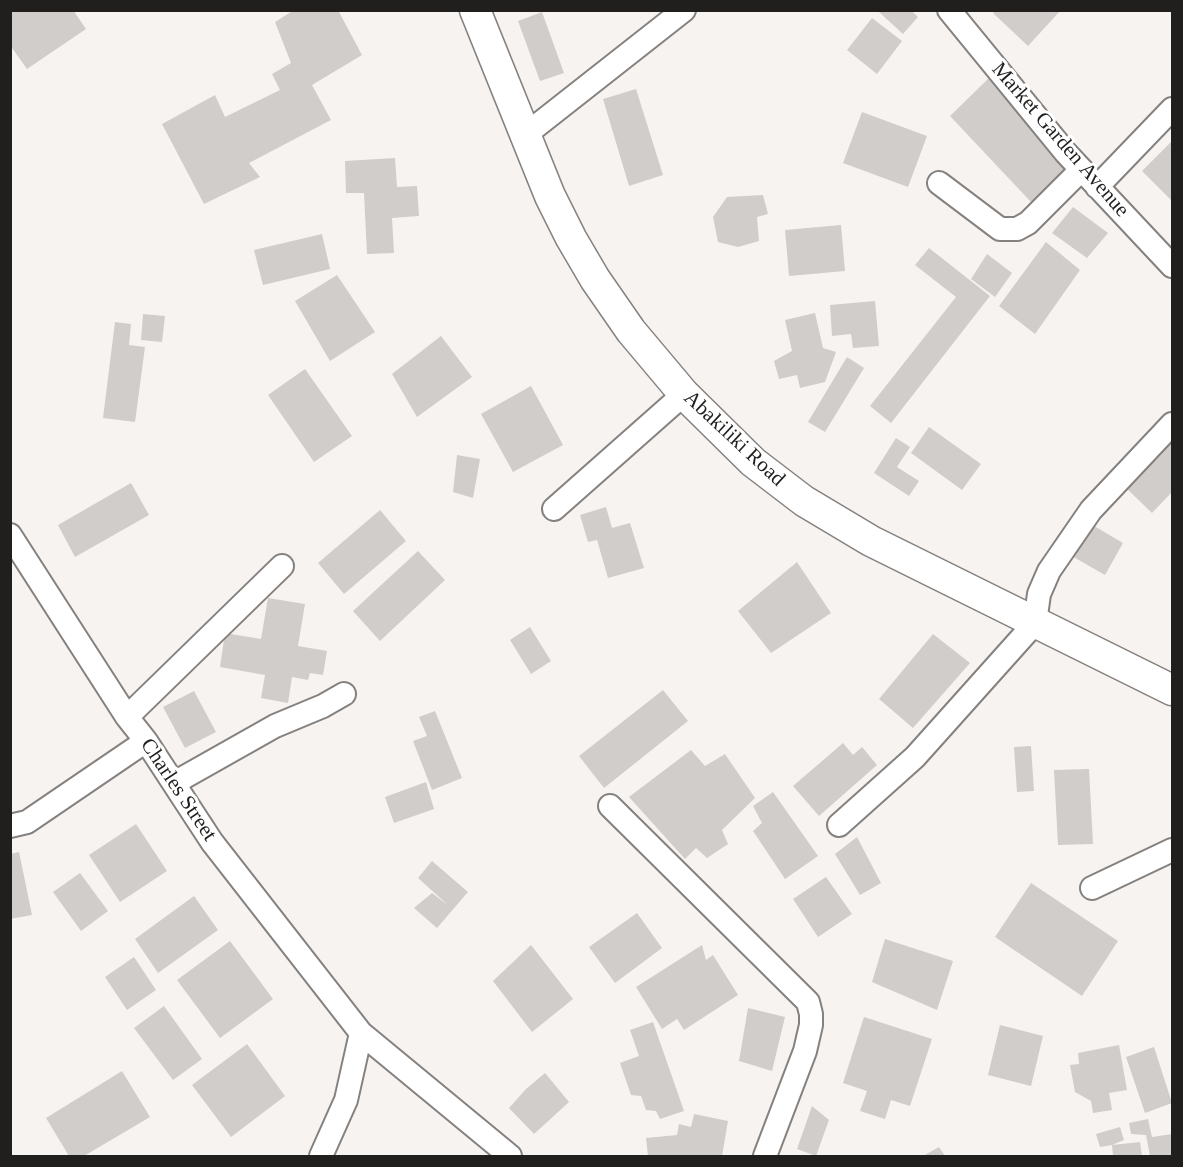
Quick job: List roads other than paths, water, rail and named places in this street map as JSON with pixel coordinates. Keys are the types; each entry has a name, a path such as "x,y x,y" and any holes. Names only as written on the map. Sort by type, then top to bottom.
{"main road":[{"name":"Abakiliki Road","path":"475,10 550,196 595,279 631,331 684,394 753,462 804,501 871,541 1173,690"}],"street":[{"path":"525,135 684,10"},
{"name":"Market Garden Avenue","path":"950,10 1081,170 1173,266"},
{"path":"1097,187 1173,109"},
{"path":"939,183 1000,229 1017,229 1028,223 1081,170"},
{"path":"554,509 684,394"},
{"path":"839,825 915,757 1035,623 1039,594 1049,572 1079,526 1118,479 1173,424"},
{"name":"Charles Street","path":"10,536 127,717 146,741 212,842 361,1033 510,1156"},
{"path":"127,717 282,566"},
{"path":"174,783 265,732 344,694"},
{"path":"10,826 27,822 146,741"},
{"path":"610,806 808,1002 811,1025 805,1051 765,1156"},
{"path":"1092,888 1173,850"},
{"path":"321,1156 346,1100 361,1033"}]}
